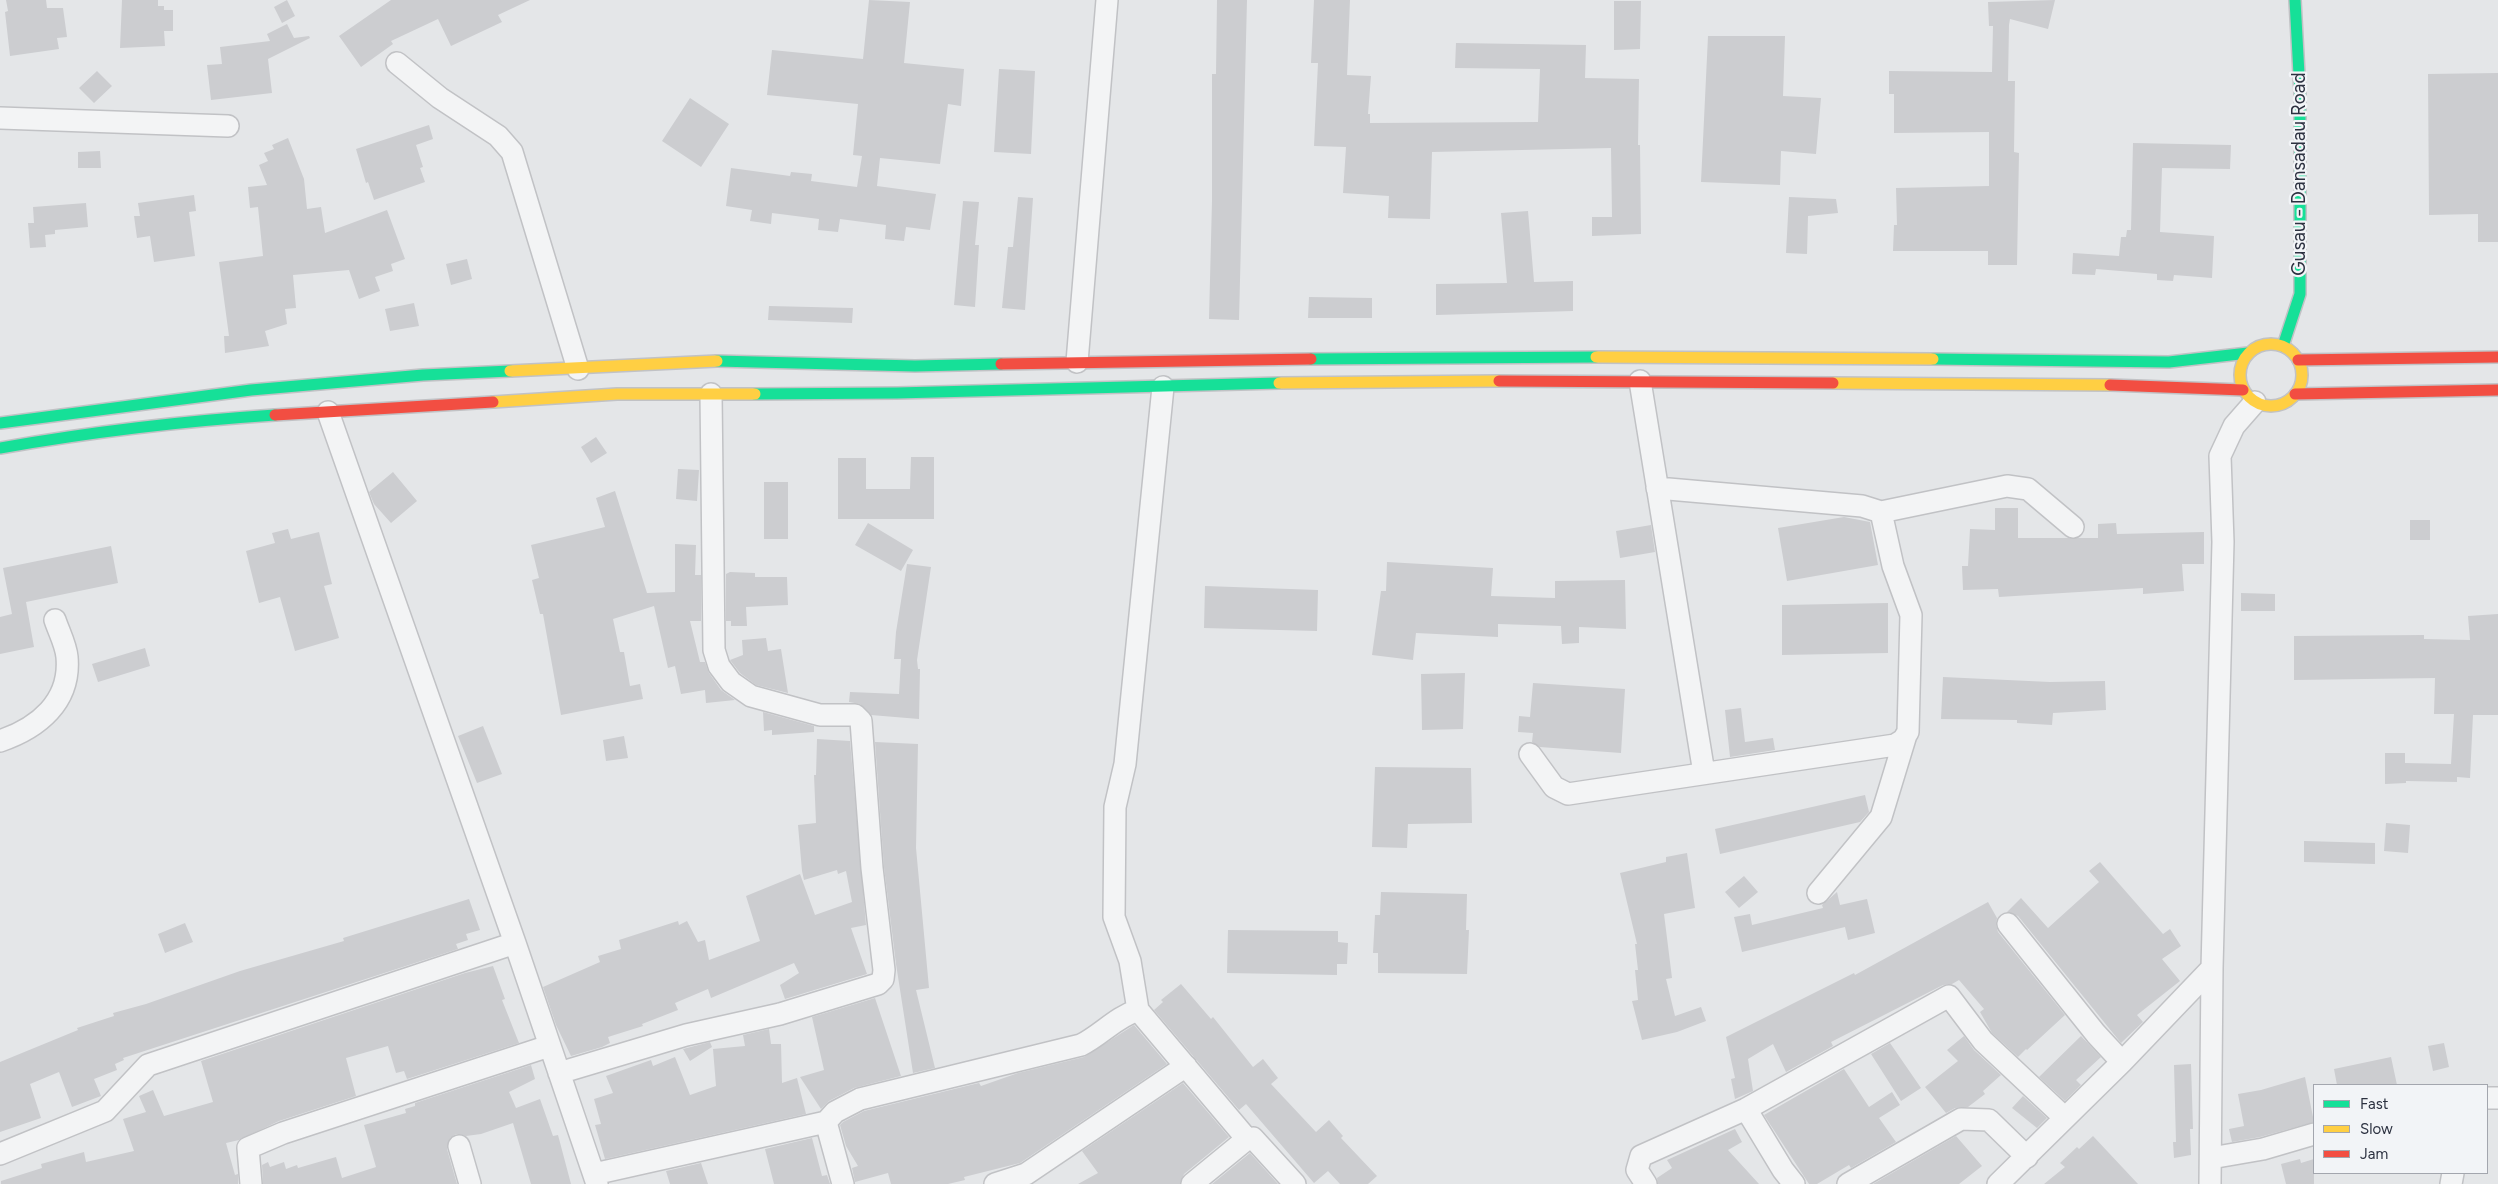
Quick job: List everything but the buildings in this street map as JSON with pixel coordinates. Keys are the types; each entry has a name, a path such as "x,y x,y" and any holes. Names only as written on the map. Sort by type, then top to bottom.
{"main road":[{"name":"Gusau - Dansadau Road","path":"2283,346 2300,294 2300,93 2296,0"},
{"path":"0,423 251,390 423,376 727,361 915,366 1077,362 1683,356 2169,362 2248,353 2263,344 2283,346 2298,360 2301,377 2295,394 2289,400 2272,406 2249,396 2088,384 1640,381 1291,383 1163,387 617,394 218,419 51,439 0,448"},
{"path":"2248,353 2240,372 2249,396"},
{"path":"2298,360 2498,357"},
{"path":"2295,394 2498,390"}],"street":[{"path":"1077,362 1108,0"},
{"path":"397,63 440,98 498,136 512,152 578,368"},
{"path":"0,118 228,126"},
{"path":"1640,381 1704,773"},
{"path":"1163,387 1124,764 1115,807 1114,917 1130,961 1138,1010 1246,1139"},
{"path":"559,1073 686,1035 780,1014 878,984 883,980 884,970 872,868 861,721 855,715 820,715 751,696 731,682 719,666 714,650 712,394"},
{"path":"2210,1184 2212,968 2223,542 2220,456 2249,396"},
{"path":"328,412 596,1179 826,1122 835,1112 860,1099 1081,1044 1091,1040 1129,1013 1138,1010"},
{"path":"1657,488 1862,506 1881,512 2007,486 2028,489 2073,527"},
{"path":"1818,893 1881,817 1908,732 1912,615 1893,566 1881,512"},
{"path":"0,741 20,734 40,722 53,707 67,679 67,656 55,620"},
{"path":"1530,754 1554,787 1568,794 1895,745 1906,735"},
{"path":"2008,924 2096,1034 2122,1062"},
{"path":"0,1154 105,1111 148,1065 515,944"},
{"path":"1998,1184 2122,1062 2212,968"},
{"path":"1646,1184 1637,1170 1642,1156 1746,1109 1949,996 1983,1041 2065,1118"},
{"path":"251,1184 248,1148 283,1133 549,1046"},
{"path":"995,1184 1026,1174 1186,1066"},
{"path":"1746,1109 1783,1170 1794,1184"},
{"path":"1848,1184 1961,1120 1971,1118 1989,1120 2027,1157"},
{"path":"826,1122 843,1184"},
{"path":"2211,1158 2263,1149 2313,1134"},
{"path":"1192,1184 1246,1139 1254,1138 1295,1184"},
{"path":"459,1146 470,1184"}],"traffic: fast":[{"path":"2283,346 2300,294 2300,93 2295,0"},
{"path":"1933,359 2169,362 2248,353"},
{"path":"1311,359 1596,357"},
{"path":"717,361 915,366 1001,364"},
{"path":"0,423 251,390 423,375 510,371"},
{"path":"755,394 897,393 1279,383"},
{"path":"0,448 137,428 275,415"}],"traffic: slow":[{"path":"2271,344 2283,346 2293,353 2300,363 2302,375 2300,387 2293,397 2283,404 2271,406 2259,404 2249,397 2242,387 2240,375 2242,363 2249,353 2259,346 2271,344"},
{"path":"1596,357 1933,359"},
{"path":"510,371 717,361"},
{"path":"1279,383 1499,381"},
{"path":"1833,383 2110,385"},
{"path":"493,402 617,394 755,394"}],"traffic: jam":[{"path":"2298,360 2498,357"},
{"path":"1001,364 1311,359"},
{"path":"1499,381 1833,383"},
{"path":"2110,385 2243,390"},
{"path":"2295,394 2498,390"},
{"path":"275,415 493,402"}]}
